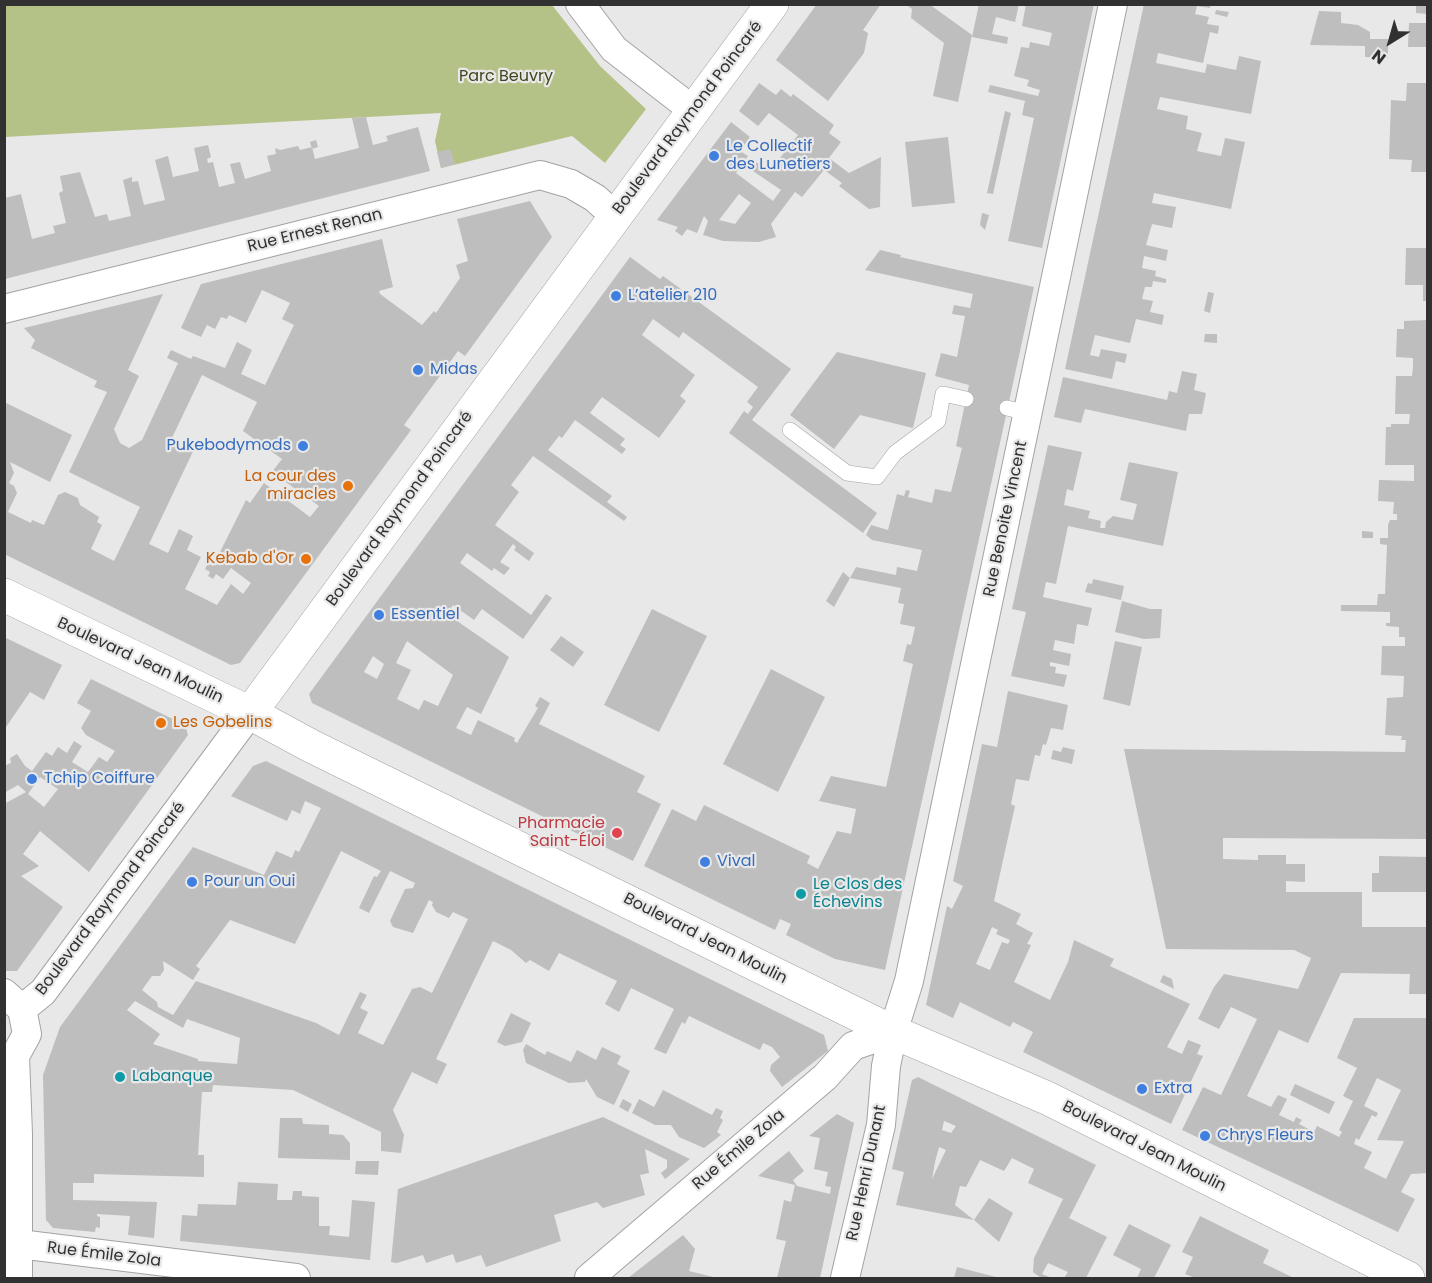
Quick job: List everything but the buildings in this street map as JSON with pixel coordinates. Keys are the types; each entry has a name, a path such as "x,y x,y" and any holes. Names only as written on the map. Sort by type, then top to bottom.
{"main road":[{"name":"Boulevard Raymond Poincaré","path":"250,712 772,4"},
{"name":"Boulevard Jean Moulin","path":"4,595 250,712 311,746 893,1032 1047,1098 1408,1278"}],"street":[{"path":"580,4 614,48 693,111"},
{"name":"Rue Benoite Vincent","path":"893,1032 909,981 1018,411 1113,4"},
{"name":"Rue Ernest Renan","path":"4,309 540,175 571,183 595,198 615,216"},
{"name":"Boulevard Raymond Poincaré","path":"13,1001 43,992 250,712"},
{"path":"13,1001 27,1034 10,1059 19,1244 18,1278"},
{"name":"Rue Émile Zola","path":"589,1278 825,1077 853,1047 893,1032"},
{"name":"Rue Henri Dunant","path":"845,1278 881,1125 886,1066 893,1032"},
{"name":"Rue Émile Zola","path":"19,1244 296,1278"}],"lane":[{"path":"790,430 847,473 877,477 895,453 938,421 943,394 966,399"}],"green space":[{"name":"Parc Beuvry","path":"5,4 552,5 600,66 646,109 605,163 572,136 441,168 435,141 441,113 5,137"}],"place":[{"name":"Le Collectif des Lunetiers","path":"714,156"},
{"name":"L’atelier 210","path":"616,296"},
{"name":"Midas","path":"418,370"},
{"name":"Pukebodymods","path":"303,446"},
{"name":"La cour des miracles","path":"348,486"},
{"name":"Kebab d'Or","path":"306,559"},
{"name":"Essentiel","path":"379,615"},
{"name":"Les Gobelins","path":"161,723"},
{"name":"Tchip Coiffure","path":"32,779"},
{"name":"Pharmacie Saint-Éloi","path":"617,833"},
{"name":"Vival","path":"705,862"},
{"name":"Pour un Oui","path":"192,882"},
{"name":"Le Clos des Échevins","path":"801,894"},
{"name":"Labanque","path":"120,1077"},
{"name":"Extra","path":"1142,1089"},
{"name":"Chrys Fleurs","path":"1205,1136"}]}
